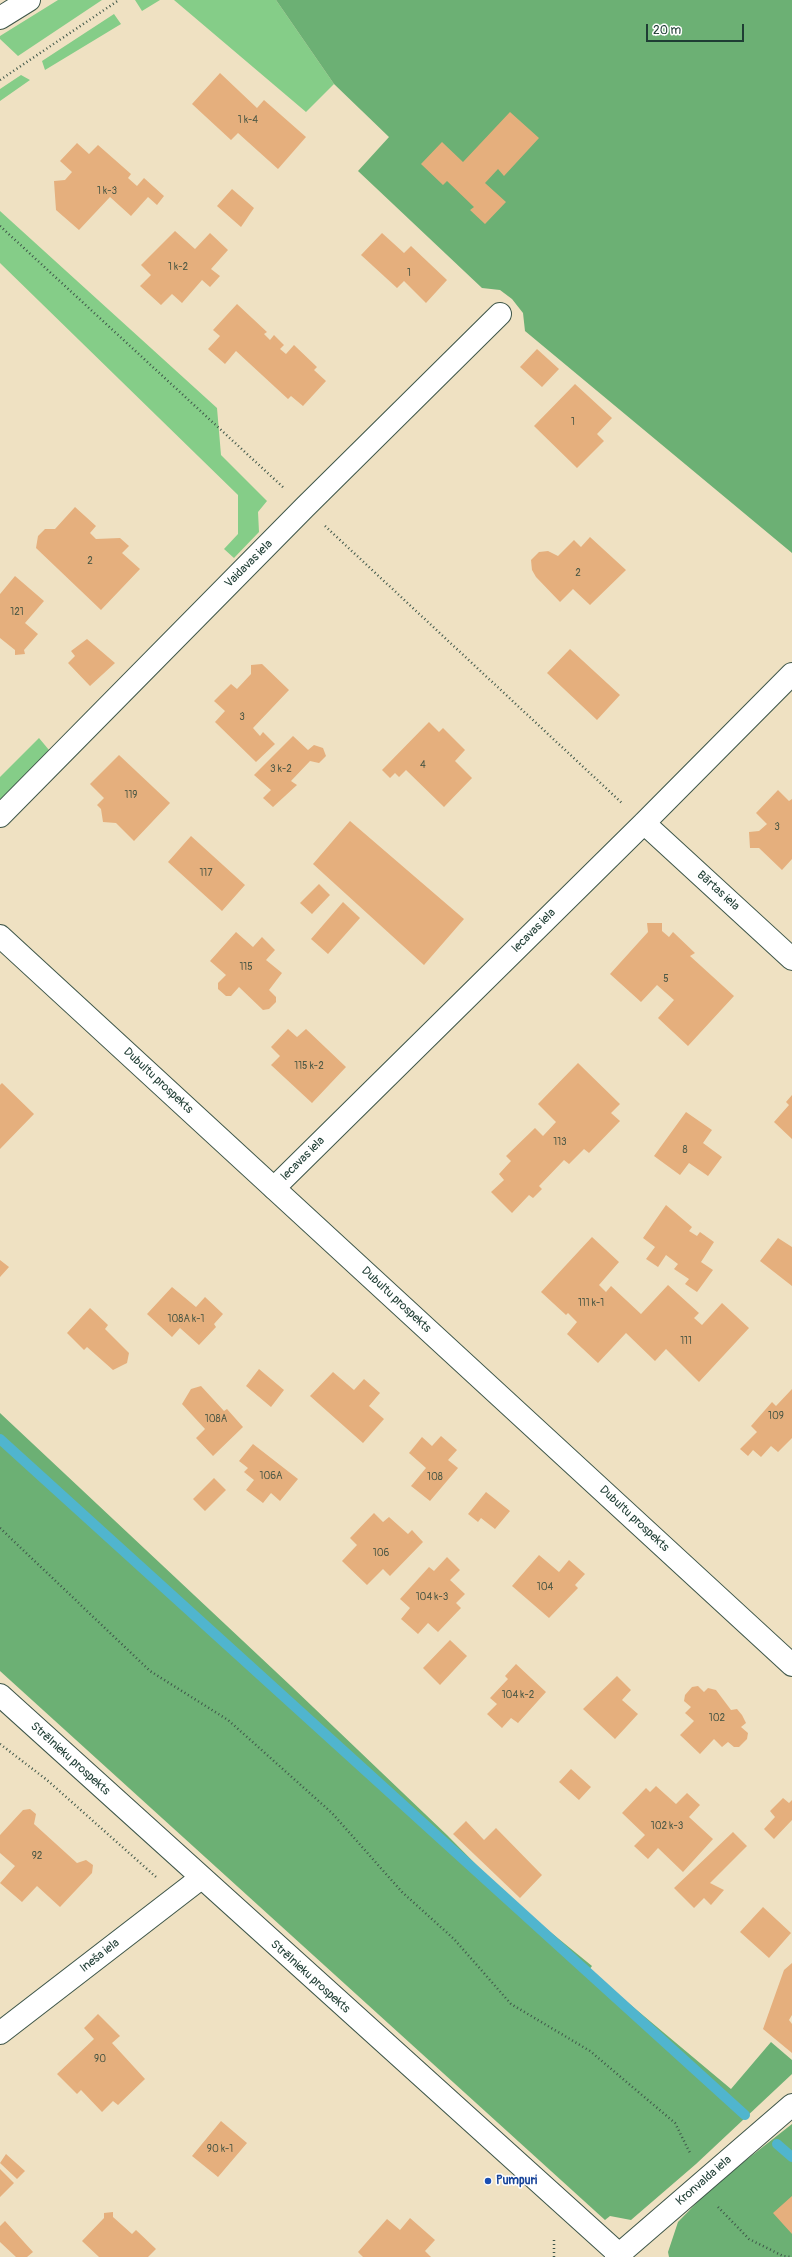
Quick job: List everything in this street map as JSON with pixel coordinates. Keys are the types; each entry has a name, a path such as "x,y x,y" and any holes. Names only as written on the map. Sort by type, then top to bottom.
{"street":[{"path":"0,18 28,0"},
{"name":"Vaidavas iela","path":"0,816 305,507 500,314"},
{"name":"Iecavas iela","path":"274,1188 644,823 792,674"},
{"name":"Bārtas iela","path":"644,823 792,959"},
{"name":"Dubultu prospekts","path":"0,936 792,1664"},
{"name":"Strēlnieku prospekts","path":"0,1695 619,2256"},
{"name":"Ineša iela","path":"0,2033 201,1878"},
{"name":"Kronvalda iela","path":"619,2256 704,2180 792,2105"}],"path":[{"path":"0,80 119,0"},
{"path":"0,1528 150,1671 228,1720 332,1813 402,1892 454,1939 511,2004 590,2051 675,2123 717,2206 749,2239 783,2256 791,2257"},
{"path":"0,1744 47,1780 178,1896"},
{"path":"554,2238 554,2257"}],"green space":[{"path":"58,0 102,0 18,56 0,39 0,36"},
{"path":"135,0 160,0 142,11"},
{"path":"174,0 276,0 334,84 306,112"},
{"path":"276,0 792,0 792,553 525,331 523,313 512,299 500,290 482,288 358,171 389,137 334,84"},
{"path":"114,14 121,24 45,70 42,61"},
{"path":"21,75 30,80 0,101 0,89"},
{"path":"0,211 217,408 221,455 267,501 258,512 259,532 234,558 224,549 238,534 238,495 0,263"},
{"path":"39,738 49,750 0,800 0,777"},
{"path":"0,1413 291,1686 447,1835 510,1899 592,1966 589,1970 731,2089 771,2042 792,2060 792,2074 696,2164 631,2220 610,2216 605,2220 0,1671"},
{"path":"792,2124 792,2257 669,2257 668,2252 678,2222 713,2186"}],"building":[{"path":"220,73 257,108 264,100 306,137 278,169 238,133 231,140 192,104"},
{"path":"510,112 539,138 504,176 498,169 485,183 506,202 485,224 470,210 474,207 447,181 443,185 421,164 442,142 463,162"},
{"path":"77,143 89,154 98,145 131,174 128,178 137,186 144,178 164,196 157,205 148,197 131,216 110,197 79,230 56,210 54,181 65,180 72,172 60,161"},
{"path":"232,189 254,208 241,227 217,206"},
{"path":"175,231 195,249 210,233 228,250 211,269 220,276 210,287 202,280 182,303 172,294 161,305 140,286 151,275 141,265"},
{"path":"382,233 404,253 411,246 447,280 426,303 404,281 397,288 361,255"},
{"path":"237,304 267,332 264,334 270,340 274,335 284,345 280,349 286,354 294,345 317,367 314,370 326,381 303,406 291,396 288,399 236,351 225,364 208,349 220,336 213,330"},
{"path":"537,349 559,369 542,387 520,367"},
{"path":"575,384 612,418 597,434 604,441 577,468 534,426"},
{"path":"75,507 96,526 90,533 96,539 120,538 129,546 122,553 140,569 101,610 36,548 38,536 45,529 55,529"},
{"path":"590,537 626,570 590,605 573,589 560,602 536,577 532,570 531,560 539,552 548,551 558,556 574,540 581,547"},
{"path":"15,576 44,601 25,623 38,634 24,650 25,654 15,655 15,650 0,638 0,594"},
{"path":"87,639 115,663 90,686 68,663 75,656 71,651"},
{"path":"570,649 620,695 597,720 547,673"},
{"path":"262,664 289,690 253,728 260,736 263,732 275,744 256,762 215,722 225,711 214,701 231,684 237,689 251,674 251,665"},
{"path":"429,722 439,732 443,728 465,750 455,761 472,778 444,807 406,770 399,777 395,773 390,778 382,770"},
{"path":"293,736 308,750 314,745 323,748 326,756 319,763 310,761 291,781 297,785 273,807 263,798 271,790 254,775"},
{"path":"119,755 170,803 134,841 116,823 103,822 101,809 97,805 104,798 90,784"},
{"path":"778,790 789,801 792,799 792,859 782,870 759,848 750,848 749,832 759,831 767,824 756,813"},
{"path":"350,821 464,919 424,965 313,864"},
{"path":"191,836 245,885 222,911 168,862"},
{"path":"319,884 330,895 312,914 300,903"},
{"path":"343,902 360,918 328,954 311,939"},
{"path":"647,923 662,923 662,931 669,937 673,932 695,953 690,956 734,996 688,1046 658,1018 674,1000 657,985 641,1002 610,974 648,932"},
{"path":"236,932 253,947 262,937 275,950 266,960 282,973 269,990 276,997 276,1002 269,1009 263,1010 239,987 231,996 226,996 218,989 218,983 226,975 210,961"},
{"path":"288,1029 297,1037 306,1029 346,1067 312,1103 271,1065 280,1056 271,1047"},
{"path":"578,1063 620,1104 611,1113 620,1121 589,1153 584,1149 569,1164 564,1160 539,1186 542,1189 533,1198 529,1195 512,1213 491,1192 504,1180 499,1174 511,1161 506,1156 535,1128 543,1136 556,1122 538,1104"},
{"path":"2,1083 34,1114 0,1149 0,1085"},
{"path":"792,1095 792,1139 774,1122 789,1105 786,1102"},
{"path":"686,1112 712,1130 703,1143 722,1157 708,1176 689,1163 680,1175 654,1156"},
{"path":"666,1205 692,1227 689,1231 697,1236 700,1232 714,1242 701,1262 713,1270 697,1292 685,1284 689,1279 674,1269 678,1264 666,1255 658,1267 646,1259 655,1247 643,1238"},
{"path":"592,1237 619,1262 599,1285 606,1292 611,1286 641,1314 668,1285 699,1313 694,1318 702,1325 722,1303 749,1328 699,1382 666,1349 655,1361 626,1333 598,1363 567,1334 577,1322 568,1313 566,1315 541,1292"},
{"path":"778,1238 792,1247 792,1286 760,1261"},
{"path":"0,1260 9,1267 0,1277"},
{"path":"172,1287 196,1307 205,1297 223,1314 214,1324 216,1327 199,1345 180,1328 172,1337 147,1314"},
{"path":"90,1308 108,1325 105,1329 129,1353 127,1363 113,1370 87,1347 84,1350 67,1333"},
{"path":"259,1369 284,1390 271,1407 246,1386"},
{"path":"333,1372 354,1390 364,1379 380,1393 369,1406 384,1419 363,1443 310,1396"},
{"path":"201,1386 224,1411 227,1409 243,1427 213,1456 196,1438 205,1429 182,1404 191,1389"},
{"path":"792,1389 792,1438 778,1452 771,1446 761,1457 753,1450 748,1456 740,1449 757,1432 751,1426 772,1402 776,1406"},
{"path":"441,1436 457,1450 448,1460 458,1468 430,1501 411,1486 426,1468 409,1453 422,1437 432,1446"},
{"path":"253,1444 298,1479 280,1501 271,1493 263,1503 246,1490 254,1480 244,1472 248,1468 239,1461"},
{"path":"214,1478 226,1490 205,1511 193,1499"},
{"path":"486,1492 510,1511 495,1529 481,1518 478,1522 468,1514"},
{"path":"374,1513 383,1522 389,1517 408,1534 412,1530 423,1542 390,1576 383,1569 367,1585 342,1561 357,1545 350,1538"},
{"path":"539,1555 559,1572 569,1560 585,1574 575,1585 578,1588 549,1618 512,1586"},
{"path":"447,1557 460,1570 450,1580 465,1594 456,1603 461,1608 438,1632 428,1623 418,1634 401,1619 410,1608 400,1599 429,1567 434,1571"},
{"path":"450,1640 467,1656 440,1685 423,1668"},
{"path":"516,1664 546,1692 518,1723 511,1718 502,1728 487,1714 497,1704 490,1698 508,1679 505,1676"},
{"path":"617,1676 631,1690 622,1700 638,1714 615,1739 583,1709"},
{"path":"698,1686 704,1692 708,1688 716,1690 731,1710 737,1709 742,1715 746,1723 741,1727 748,1733 747,1739 739,1747 734,1747 728,1742 722,1747 714,1739 700,1754 680,1735 694,1721 685,1713 691,1707 684,1701 685,1695 692,1687"},
{"path":"571,1769 591,1787 579,1800 559,1782"},
{"path":"656,1786 676,1804 687,1793 700,1805 689,1817 713,1839 683,1872 658,1848 648,1859 634,1846 645,1835 622,1813 646,1788 650,1792"},
{"path":"783,1798 789,1803 792,1800 792,1820 774,1839 764,1829 775,1817 770,1811"},
{"path":"30,1809 36,1814 34,1824 77,1863 86,1860 93,1865 92,1873 60,1907 37,1886 22,1902 0,1883 15,1866 0,1853 0,1835 23,1810"},
{"path":"466,1821 484,1840 496,1828 542,1875 520,1898 453,1834"},
{"path":"733,1832 747,1846 710,1883 724,1890 711,1905 704,1898 694,1908 674,1888"},
{"path":"763,1907 791,1933 769,1958 740,1932"},
{"path":"792,1963 792,2015 789,2020 792,2024 792,2053 763,2029 784,1970"},
{"path":"98,2014 120,2036 112,2043 145,2079 118,2105 113,2101 102,2112 81,2090 77,2094 57,2074 94,2039 84,2028"},
{"path":"221,2121 247,2143 218,2177 192,2156"},
{"path":"6,2154 25,2171 17,2179 0,2163"},
{"path":"0,2169 14,2183 0,2197"},
{"path":"792,2196 792,2234 773,2213"},
{"path":"113,2212 113,2217 132,2234 136,2230 156,2249 148,2257 99,2257 82,2241 104,2218 104,2213"},
{"path":"410,2218 435,2240 425,2251 431,2257 363,2257 358,2252 387,2219 400,2230"},
{"path":"5,2221 33,2252 27,2257 16,2257 0,2242 0,2226"}],"waterway":[{"path":"0,1439 745,2115"},
{"path":"777,2144 792,2157"}],"place":[{"name":"Pumpuri","path":"488,2181"}]}
